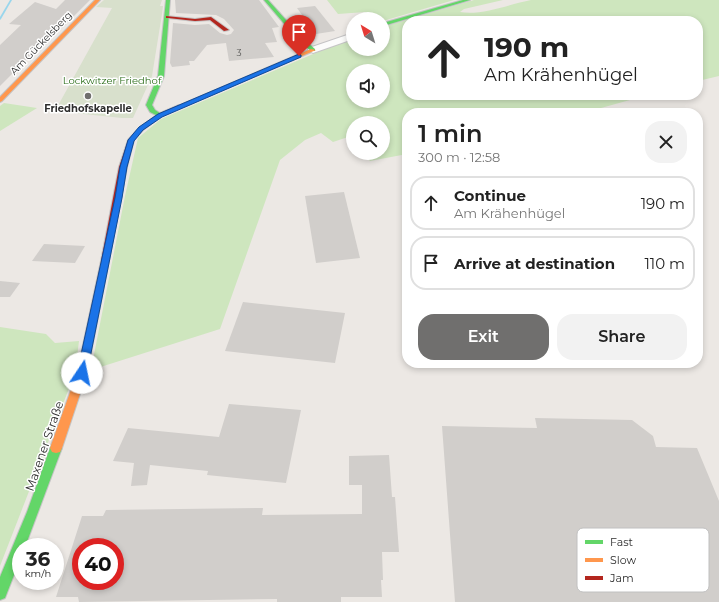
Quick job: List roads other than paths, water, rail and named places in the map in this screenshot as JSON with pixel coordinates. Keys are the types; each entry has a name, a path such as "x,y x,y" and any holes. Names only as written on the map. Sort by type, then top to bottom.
{"street":[{"name":"Am Gückelsberg","path":"0,100 98,0"},
{"path":"160,115 152,111 149,105 161,76 168,16 168,0"},
{"path":"266,0 277,10 309,48 313,50 346,38"},
{"path":"414,16 468,0"},
{"path":"168,16 195,20 211,18 226,30"},
{"path":"390,23 402,19"},
{"name":"Maxener Straße","path":"0,592 33,512 82,373 123,167 131,140 141,129 160,115 313,50"}],"waterway":[{"path":"0,19 11,0"}],"place":[{"name":"Friedhofskapelle","path":"88,96"}],"park label":[{"name":"Lockwitzer Friedhof","path":"112,80"}]}
